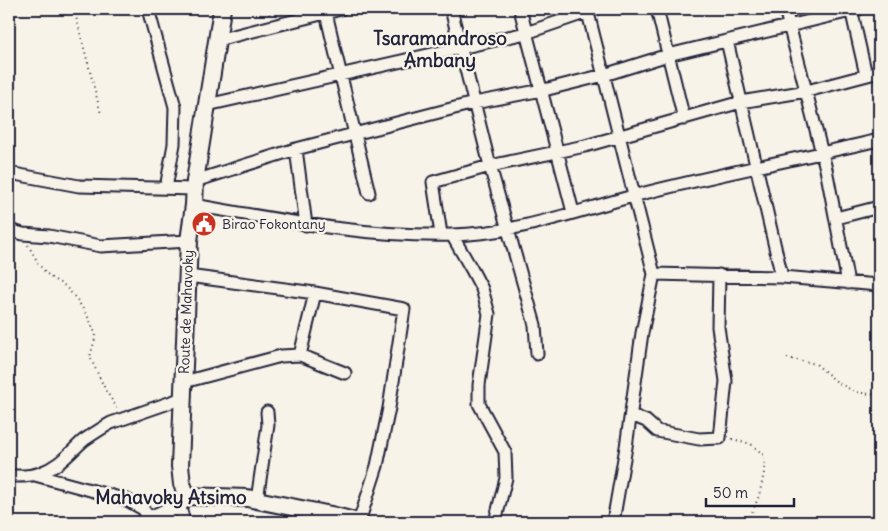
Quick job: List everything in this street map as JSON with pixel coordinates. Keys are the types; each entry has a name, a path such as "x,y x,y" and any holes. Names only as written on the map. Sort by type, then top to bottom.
{"street":[{"path":"148,9 175,107 174,144 166,188"},
{"name":"Route de Mahavoky","path":"183,499 180,466 189,241 194,192 222,9"},
{"path":"217,40 325,11 341,9"},
{"path":"451,9 490,166 535,325 537,354"},
{"path":"520,9 544,89 557,153 573,212"},
{"path":"207,106 526,33 590,9 604,75 654,274 642,333 631,414 612,522"},
{"path":"657,9 684,119"},
{"path":"785,9 807,90 836,218 848,283"},
{"path":"194,192 296,149 474,102 544,89 604,75 668,55 854,9 866,75"},
{"path":"325,11 369,193"},
{"path":"727,41 782,277"},
{"path":"495,522 506,478 505,452 479,404 479,384 490,314 476,276 447,235 433,182 490,166 557,153 742,102 807,90 879,72"},
{"path":"9,173 79,186 166,188 194,192 306,225 371,233 447,235 508,229 757,166 879,140"},
{"path":"296,149 306,225"},
{"path":"836,218 879,207"},
{"path":"9,230 23,234 50,236 101,246 189,241"},
{"path":"654,274 782,277 879,285"},
{"path":"631,414 646,421 657,431 698,439 720,438 726,381 718,327 719,275"},
{"path":"9,476 35,475 127,500 142,510 148,521 175,508 183,499 247,498 330,519 359,522 377,466 389,408 404,310 315,293 188,276"},
{"path":"300,354 315,293"},
{"path":"35,475 56,466 91,435 111,424 183,390 280,356 300,354 345,373"},
{"path":"257,500 268,425 267,412"},
{"path":"183,499 184,522"}],"path":[{"path":"74,9 101,114"},
{"path":"23,234 30,252 40,266 50,277 65,286 78,301 89,319 96,335 90,357 122,420"},
{"path":"787,358 816,364 837,382 855,392 877,396 879,394"},
{"path":"720,438 751,444 765,456 759,496 748,522"}],"place":[{"name":"Birao Fokontany","path":"204,224"}],"district":[{"name":"Tsaramandroso Ambany","path":"440,49"},
{"name":"Mahavoky Atsimo","path":"171,497"}]}
